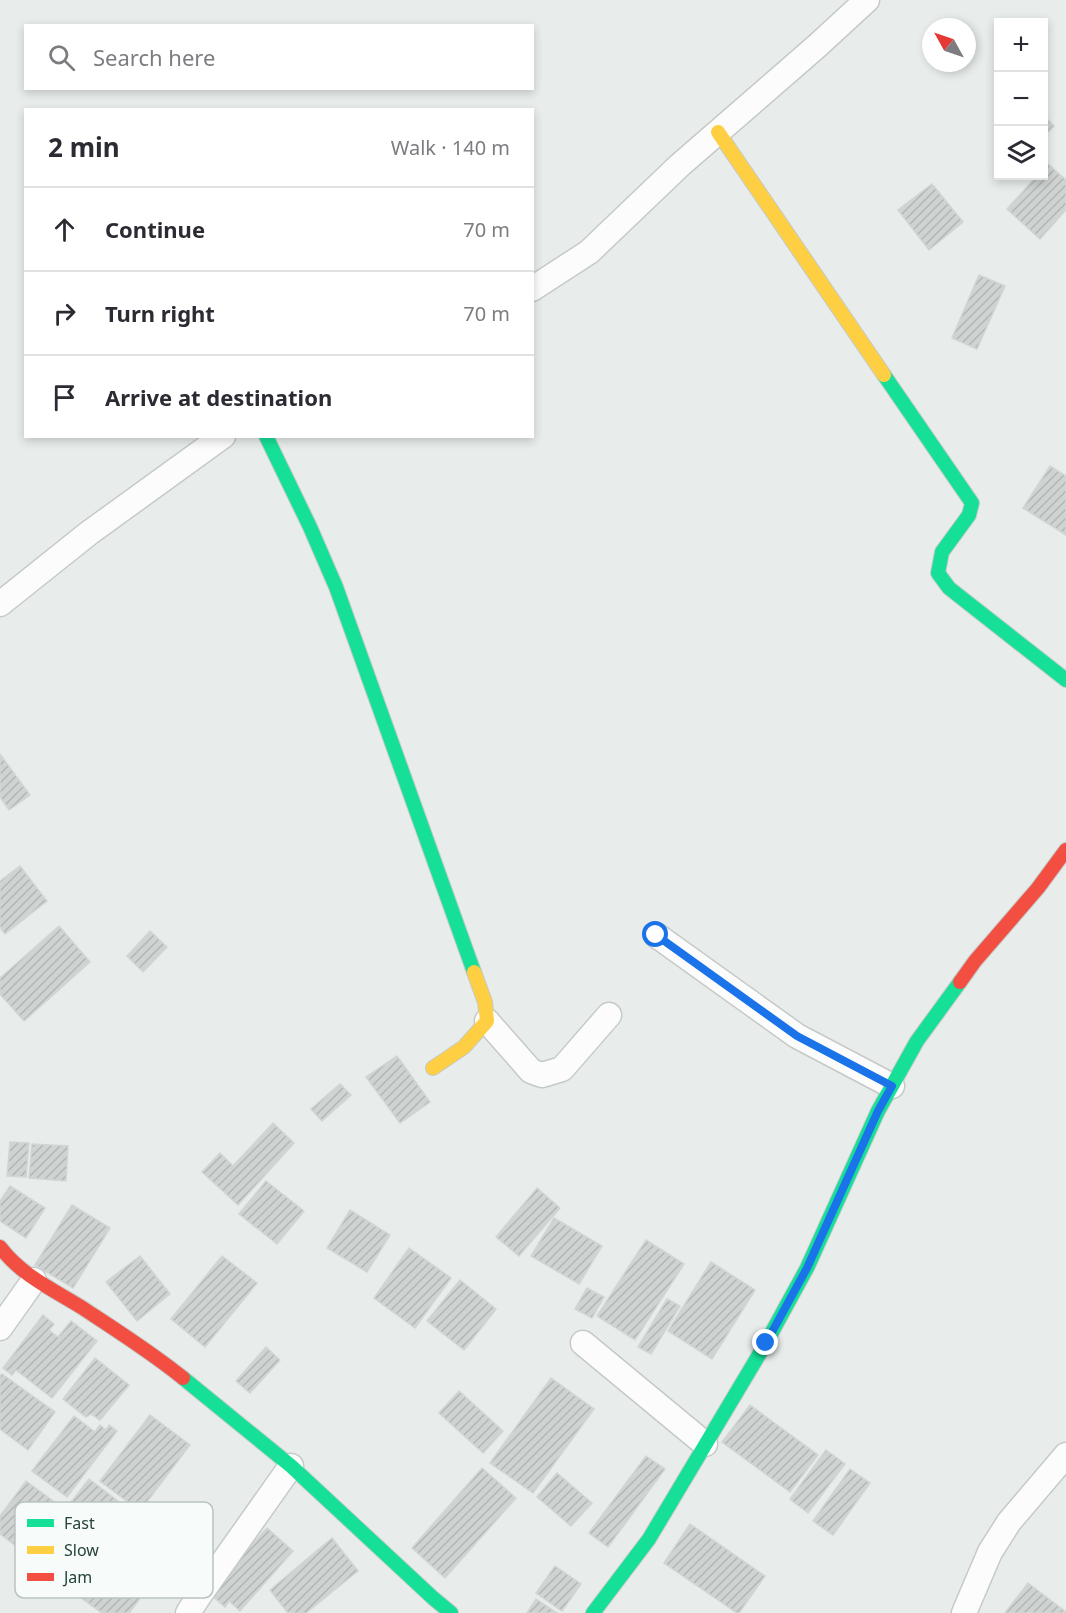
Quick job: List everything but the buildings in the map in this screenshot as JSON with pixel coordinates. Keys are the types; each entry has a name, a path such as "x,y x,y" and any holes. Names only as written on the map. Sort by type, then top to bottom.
{"street":[{"path":"534,288 589,252 680,165 867,0"},
{"path":"718,132 972,503 969,515 942,552 938,573 950,588 1066,680"},
{"path":"0,604 89,533 220,438"},
{"path":"267,438 336,587 485,1002 487,1021 531,1071 542,1076 562,1069 609,1015"},
{"path":"592,1613 649,1539 766,1343 807,1268 878,1111 917,1041 975,961 1038,888 1066,850"},
{"path":"656,935 797,1036 892,1086"},
{"path":"433,1068 464,1047 487,1021"},
{"path":"0,1247 34,1280 162,1361 291,1466 451,1613"},
{"path":"0,1328 34,1280"},
{"path":"583,1343 705,1444"},
{"path":"964,1613 990,1552 1009,1521 1066,1455"},
{"path":"213,1576 291,1466"},
{"path":"188,1613 198,1598"}],"traffic: fast":[{"path":"884,375 972,503 969,515 942,552 938,573 949,588 1066,680"},
{"path":"267,438 336,587 474,972"},
{"path":"593,1613 649,1539 766,1343 807,1268 878,1111 917,1041 960,982"},
{"path":"183,1378 291,1466 451,1613"}],"traffic: slow":[{"path":"718,132 884,375"},
{"path":"433,1068 464,1047 487,1021 485,1002 474,972"}],"traffic: jam":[{"path":"960,982 975,961 1038,888 1066,850"},
{"path":"0,1247 27,1274 81,1307 183,1378"}],"route":[{"path":"656,935 797,1036 892,1086 878,1111 807,1268 766,1343"}]}
